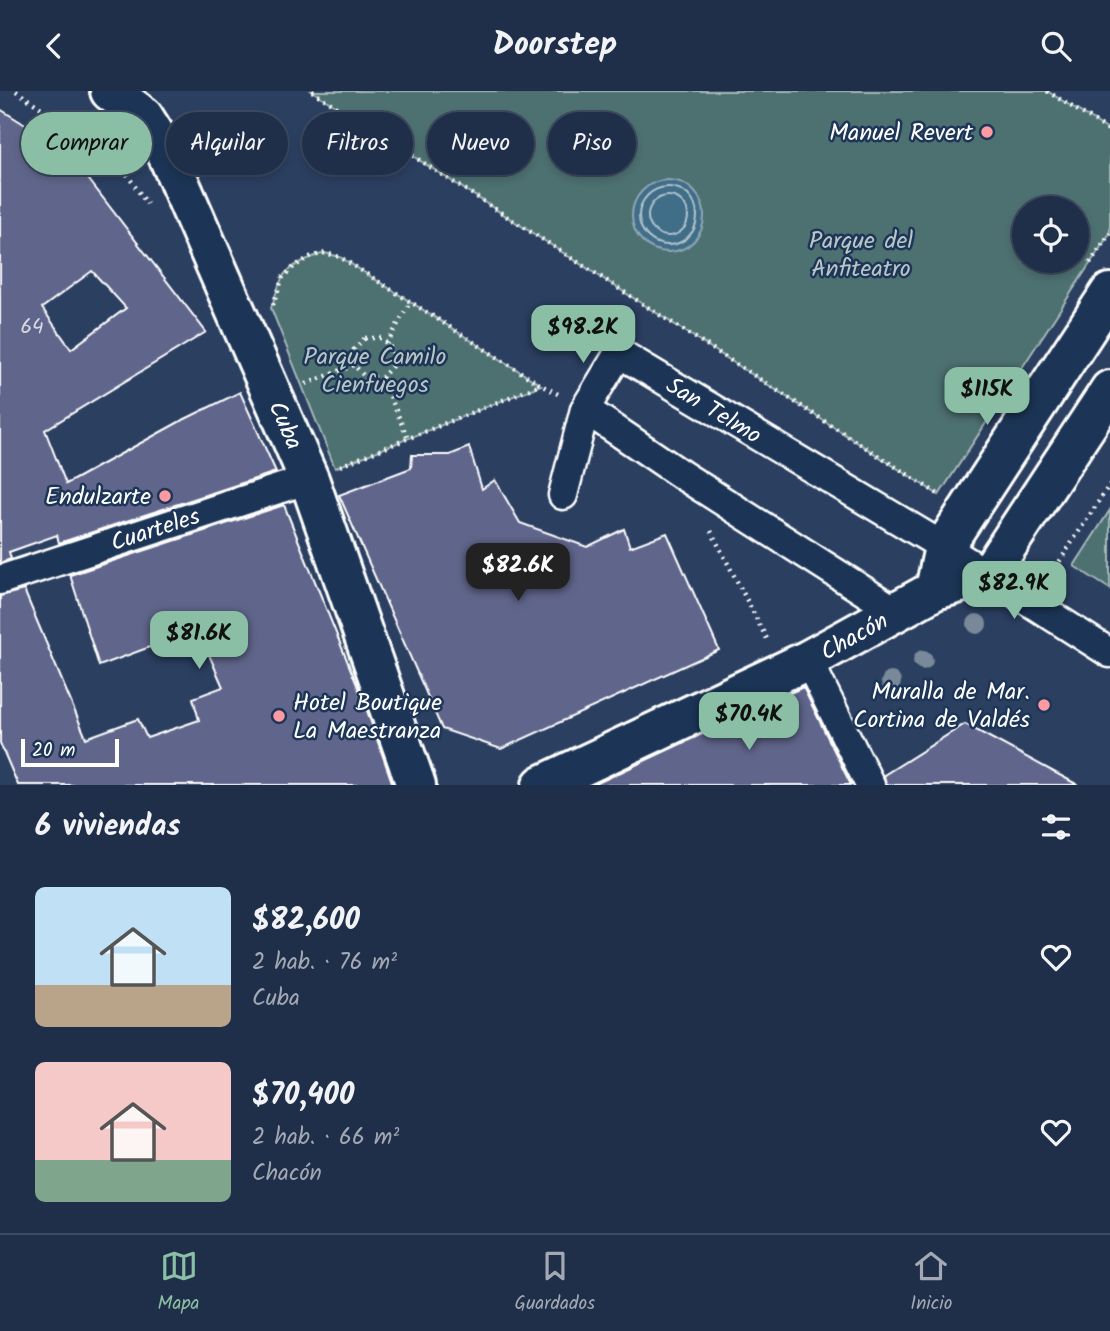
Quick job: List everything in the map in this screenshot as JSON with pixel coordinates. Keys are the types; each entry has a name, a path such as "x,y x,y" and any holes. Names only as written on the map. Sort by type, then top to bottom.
{"street":[{"name":"Cuba","path":"110,91 143,116 167,154 309,479 415,785"},
{"path":"935,590 944,547 1110,293"},
{"name":"San Telmo","path":"585,409 618,353 944,547 1110,653"},
{"path":"988,575 1110,390"},
{"path":"563,495 585,409 682,475 897,612"},
{"name":"Cuarteles","path":"0,580 309,479"},
{"name":"Chacón","path":"542,785 796,666 935,590 988,575"},
{"path":"796,666 870,785"}],"path":[{"path":"16,91 116,158 152,212"},
{"path":"312,91 939,495"},
{"path":"1047,91 1110,131"},
{"path":"271,309 283,277 295,266 310,257 325,253 340,257 541,385 585,409"},
{"path":"387,344 410,301"},
{"path":"365,338 381,338 387,344 393,350 392,366 382,377 365,377 354,365 354,349 365,338"},
{"path":"301,386 354,365"},
{"path":"382,377 408,439"},
{"path":"309,479 541,385"},
{"path":"1060,583 1050,576 1110,484"},
{"path":"706,523 796,666"}],"green space":[{"name":"Parque del Anfiteatro","path":"312,91 1047,91 1110,131 1110,233 1089,265 1089,196 1012,196 1012,273 1084,273 939,495 442,175 534,175 534,112 427,112 427,165 413,156 413,112 345,112"},
{"name":"Parque Camilo Cienfuegos","path":"325,253 340,257 541,385 335,468 271,308 284,275 303,261"},
{"path":"1110,510 1110,589 1074,566"}],"water":[{"path":"668,180 688,186 698,196 704,216 698,236 688,246 668,252 648,246 638,236 632,216 638,196 648,186"}],"building":[{"path":"0,109 21,122 21,175 85,175 206,332 45,430 66,484 240,392 276,472 59,543 57,535 9,552 11,559 0,563","holes":["92,271 126,308 71,349 42,308"]},
{"path":"469,447 482,489 495,480 520,523 587,547 624,529 630,547 667,533 719,650 501,749 442,729 339,495 411,468 412,455 450,455"},
{"path":"284,505 364,702 393,785 18,785 0,743 0,596 24,590 86,738 138,719 147,738 199,720 193,698 223,687 198,629 99,666 70,575"},
{"path":"803,687 851,785 593,785"},
{"path":"965,724 1078,785 886,785 884,775"}],"place":[{"name":"Manuel Revert","path":"987,132"},
{"name":"Endulzarte","path":"165,496"},
{"name":"Muralla de Mar. Cortina de Valdés","path":"1044,705"},
{"name":"Hotel Boutique La Maestranza","path":"279,716"}]}
